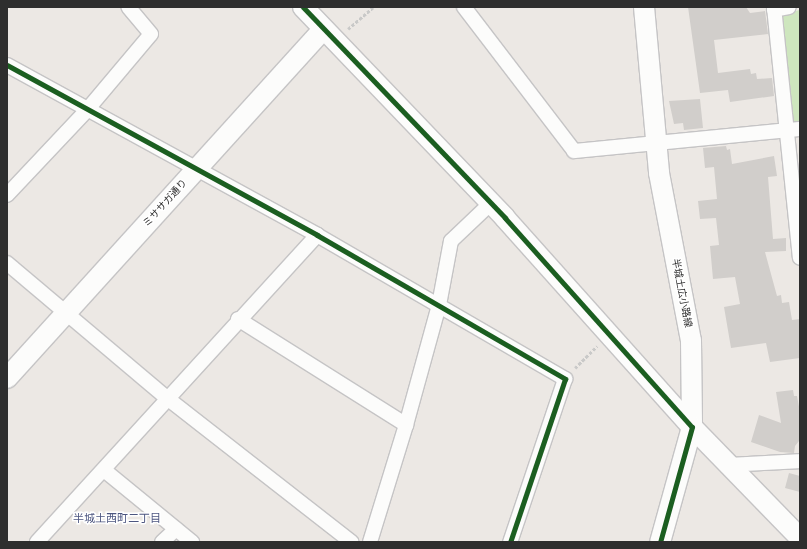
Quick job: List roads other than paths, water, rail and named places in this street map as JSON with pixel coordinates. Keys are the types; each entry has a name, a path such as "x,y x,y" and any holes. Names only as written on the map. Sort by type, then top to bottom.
{"street":[{"path":"7,195 87,110 151,34 128,7"},
{"path":"304,7 491,203 727,465 800,538"},
{"path":"464,7 574,151 793,130"},
{"name":"半城土広小路線","path":"644,7 659,173 690,334 692,427 660,542"},
{"path":"790,7 774,8 793,130 800,258"},
{"name":"ミササガ通り","path":"7,378 324,29"},
{"path":"7,65 317,235 565,379 510,542"},
{"path":"370,542 406,425 438,305 451,241 491,203"},
{"path":"37,542 104,470 238,319 317,235"},
{"path":"7,263 167,398 351,542"},
{"path":"238,319 406,425"},
{"path":"727,465 800,461"},
{"path":"104,470 192,542"},
{"path":"162,542 176,529"}],"district":[{"name":"半城土西町二丁目","path":"117,518"}]}
